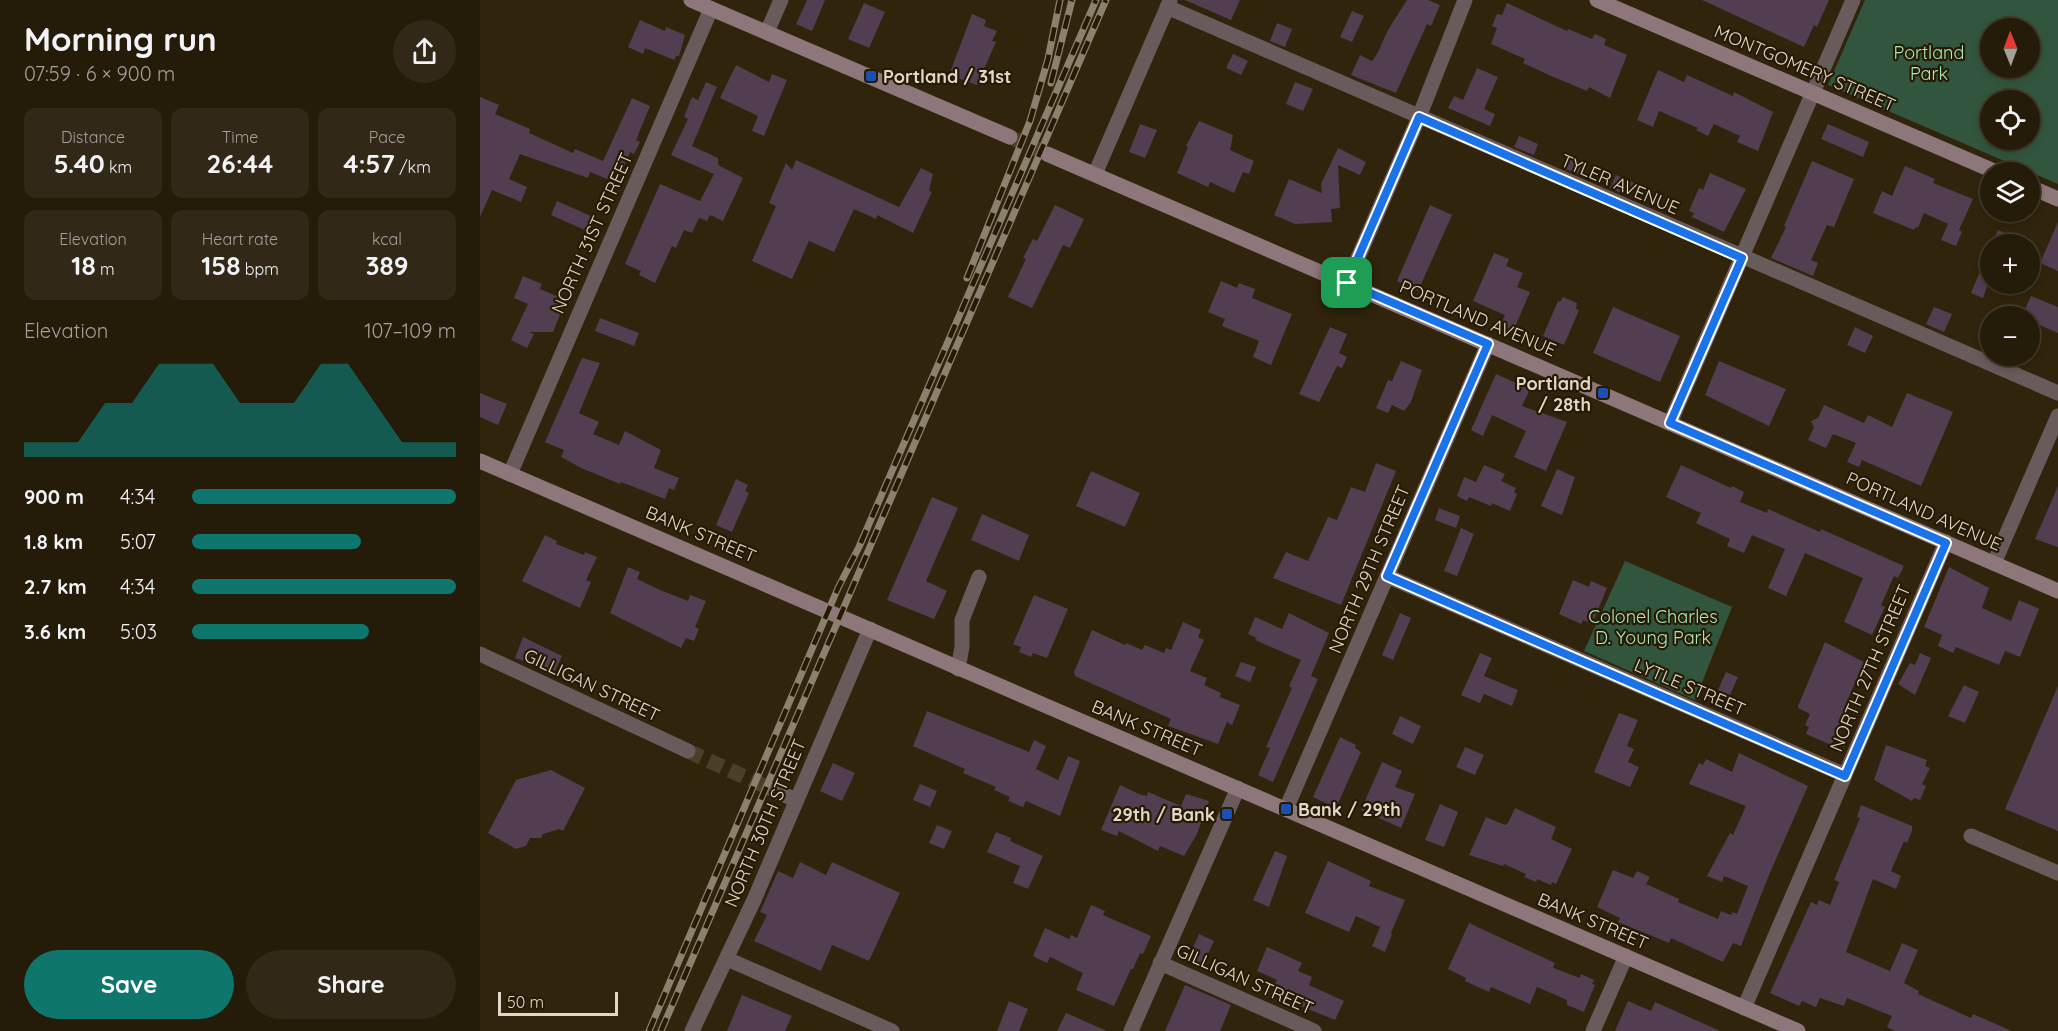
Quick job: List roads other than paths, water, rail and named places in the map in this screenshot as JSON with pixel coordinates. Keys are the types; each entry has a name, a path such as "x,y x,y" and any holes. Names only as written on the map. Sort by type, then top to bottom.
{"street":[{"path":"692,0 1010,137"},
{"path":"767,32 781,0"},
{"path":"1347,283 1419,117 1465,0"},
{"name":"MONTGOMERY STREET","path":"1598,0 1980,165"},
{"path":"1670,423 1853,0"},
{"path":"1095,174 1169,4"},
{"name":"TYLER AVENUE","path":"1169,4 1419,117 2058,393"},
{"name":"NORTH 31ST STREET","path":"510,474 711,9"},
{"name":"PORTLAND AVENUE","path":"1047,154 2058,591"},
{"path":"2040,191 2058,199"},
{"name":"NORTH 29TH STREET","path":"1286,809 1488,344"},
{"path":"1994,563 2058,416"},
{"name":"BANK STREET","path":"480,461 1798,1031"},
{"name":"NORTH 27TH STREET","path":"1744,1008 1946,543"},
{"name":"LYTLE STREET","path":"1387,576 1845,776"},
{"path":"958,669 962,647 962,620 979,577"},
{"name":"NORTH 30TH STREET","path":"692,1031 727,959 870,629"},
{"name":"GILLIGAN STREET","path":"480,654 688,751"},
{"path":"1131,1031 1238,789"},
{"path":"773,790 796,801"},
{"path":"1971,836 2058,873"},
{"path":"1593,1031 1626,956"},
{"path":"727,959 892,1031"},
{"name":"GILLIGAN STREET","path":"1160,963 1314,1031"}],"tunnel":[{"path":"1010,137 1047,154"},
{"path":"688,751 773,790"}],"railway":[{"path":"967,278 1030,121 1048,59 1060,0"},
{"path":"1051,83 1072,0"},
{"path":"649,1031 838,588 859,547 1096,0"},
{"path":"661,1031 1106,0"}],"place":[{"name":"Portland / 31st","path":"871,76"},
{"name":"Portland / 28th","path":"1603,393"},
{"name":"Bank / 29th","path":"1286,809"},
{"name":"29th / Bank","path":"1227,814"}],"park label":[{"name":"Portland Park","path":"1929,62"},
{"name":"Colonel Charles D. Young Park","path":"1653,626"}]}
